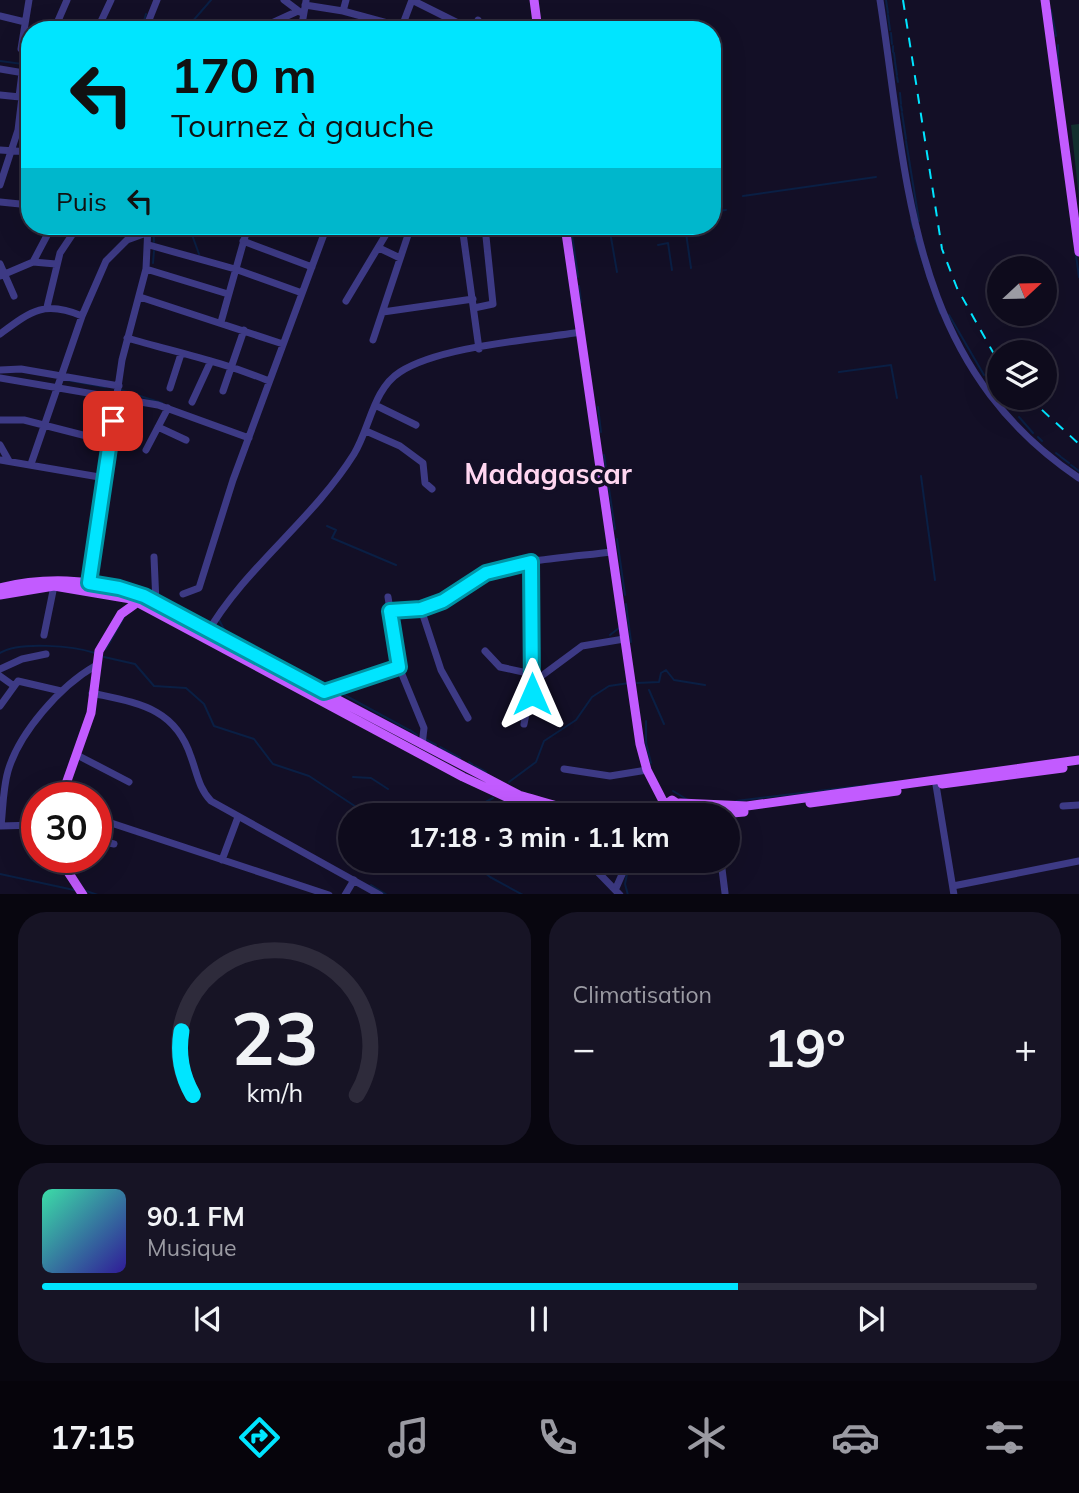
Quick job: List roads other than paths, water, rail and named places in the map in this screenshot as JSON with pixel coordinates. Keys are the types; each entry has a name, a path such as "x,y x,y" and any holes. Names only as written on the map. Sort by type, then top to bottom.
{"main road":[{"path":"534,0 537,21"},
{"path":"1045,0 1077,212 1079,252"},
{"path":"566,235 640,744 661,803"},
{"path":"0,588 43,581 89,583 156,603 207,634 324,692 519,795 547,803"},
{"path":"0,595 54,586 124,593"},
{"path":"67,782 91,713 97,659 121,614 124,593"},
{"path":"142,599 463,776 521,803"},
{"path":"121,614 142,599"},
{"path":"740,811 1079,760"},
{"path":"864,793 1079,765"},
{"path":"649,774 679,803"},
{"path":"670,803 673,800 679,803"},
{"path":"740,806 776,805"},
{"path":"69,873 82,891"}],"street":[{"path":"24,21 29,0"},
{"path":"58,21 67,0"},
{"path":"101,21 111,0"},
{"path":"149,21 157,0"},
{"path":"284,0 303,7 343,11 378,21"},
{"path":"343,11 346,0"},
{"path":"404,21 412,0 455,21"},
{"path":"880,0 911,206 922,257 936,299 962,350 1003,409 1055,460 1079,478"},
{"path":"276,21 303,7"},
{"path":"0,16 21,21"},
{"path":"0,69 21,72"},
{"path":"0,95 21,97"},
{"path":"0,185 21,114"},
{"path":"0,150 21,151"},
{"path":"0,202 21,204"},
{"path":"33,262 47,235"},
{"path":"47,307 56,264 73,235"},
{"path":"31,464 94,285 116,249 137,235"},
{"path":"89,583 127,338 146,270 148,235"},
{"path":"221,322 245,235"},
{"path":"183,594 199,588 212,539 324,235"},
{"path":"346,301 386,235"},
{"path":"373,340 408,235"},
{"path":"463,235 480,349"},
{"path":"474,308 493,304 486,235"},
{"path":"243,241 312,267"},
{"path":"149,245 235,269 302,293"},
{"path":"379,248 400,258"},
{"path":"2,276 33,262 56,264"},
{"path":"0,264 2,276 14,296"},
{"path":"146,270 228,295"},
{"path":"139,298 221,322 282,344"},
{"path":"383,312 473,299"},
{"path":"0,334 31,312 47,307 82,316"},
{"path":"223,391 244,330"},
{"path":"207,634 237,587 339,476 366,431 386,384 411,366 480,349 581,332"},
{"path":"127,338 210,363 232,366 270,381"},
{"path":"170,388 181,354"},
{"path":"192,402 210,363"},
{"path":"0,370 21,369 60,380 118,391 249,438"},
{"path":"0,377 60,380 118,391"},
{"path":"375,405 416,425"},
{"path":"146,450 168,408"},
{"path":"0,420 24,420 110,442"},
{"path":"158,427 186,440"},
{"path":"366,431 400,446 423,463 425,483 432,489"},
{"path":"0,445 4,460 104,478"},
{"path":"390,611 421,609 443,601 486,573 531,562 611,551"},
{"path":"154,558 156,603"},
{"path":"524,724 532,678 531,562"},
{"path":"44,635 54,586"},
{"path":"387,597 399,667 425,728 422,745"},
{"path":"421,609 441,670 468,719"},
{"path":"532,678 582,646 624,639"},
{"path":"485,651 500,667 532,678"},
{"path":"0,669 22,659 47,654"},
{"path":"21,825 1,826 6,783 15,755 35,723 61,691 97,659"},
{"path":"324,692 399,667"},
{"path":"0,676 14,686"},
{"path":"0,706 20,681 61,691"},
{"path":"92,693 146,705 160,713 186,744 205,795 238,817 380,894"},
{"path":"77,755 129,782"},
{"path":"564,769 611,776 649,774"},
{"path":"936,785 953,890 1079,861"},
{"path":"1063,806 1079,805"},
{"path":"222,860 238,817"},
{"path":"112,823 329,894"},
{"path":"599,873 618,891 624,873"},
{"path":"716,894 725,894 722,873"},
{"path":"345,894 354,880"}],"waterway":[{"path":"193,21 211,0"},
{"path":"886,0 888,13"},
{"path":"1051,10 1056,36"},
{"path":"144,21 146,14"},
{"path":"888,15 890,30"},
{"path":"891,33 892,44"},
{"path":"1058,45 1058,62"},
{"path":"893,46 893,52"},
{"path":"894,53 895,61"},
{"path":"0,61 21,64"},
{"path":"895,62 897,75"},
{"path":"897,77 898,82"},
{"path":"900,93 901,104"},
{"path":"901,106 902,111"},
{"path":"902,113 906,139"},
{"path":"906,141 919,221"},
{"path":"743,196 876,177"},
{"path":"721,211 726,210"},
{"path":"911,219 913,228"},
{"path":"154,235 154,242"},
{"path":"192,235 199,254"},
{"path":"572,235 578,277"},
{"path":"611,235 617,272"},
{"path":"686,235 691,268"},
{"path":"915,238 940,313"},
{"path":"658,245 668,243 672,270"},
{"path":"153,263 154,251"},
{"path":"1076,255 1079,277"},
{"path":"579,286 581,302"},
{"path":"949,315 984,375"},
{"path":"839,372 891,365 897,398"},
{"path":"66,380 105,387"},
{"path":"121,390 162,403"},
{"path":"119,417 121,401"},
{"path":"598,407 601,432"},
{"path":"1019,417 1033,433"},
{"path":"1038,437 1042,441"},
{"path":"1056,453 1060,456"},
{"path":"604,455 615,529"},
{"path":"1061,457 1069,463"},
{"path":"1071,465 1079,471"},
{"path":"921,476 935,580"},
{"path":"327,526 336,530 332,538 396,565"},
{"path":"617,539 625,595"},
{"path":"626,604 631,642"},
{"path":"106,649 124,617"},
{"path":"219,620 225,631 331,688"},
{"path":"610,635 619,628"},
{"path":"0,653 33,646 74,648 95,653"},
{"path":"104,657 135,664 154,686 186,688 204,704 214,726 254,739 273,764 309,776 350,803"},
{"path":"637,683 659,682 661,673 666,670 674,680 705,685"},
{"path":"509,782 536,762 544,741 576,720 592,697 609,686 629,683"},
{"path":"649,690 664,724"},
{"path":"339,692 409,730"},
{"path":"646,721 646,743 651,763"},
{"path":"410,730 417,735"},
{"path":"425,739 436,745"},
{"path":"440,747 460,758"},
{"path":"469,762 473,765"},
{"path":"475,766 486,772"},
{"path":"353,777 371,778 388,789"},
{"path":"867,785 891,782"},
{"path":"736,801 860,786"},
{"path":"673,791 688,800"},
{"path":"484,803 493,798"},
{"path":"485,873 521,894"},
{"path":"0,874 74,890"},
{"path":"627,874 625,884 628,894"},
{"path":"371,885 385,894"},
{"path":"83,890 95,894"}],"railway":[{"path":"903,0 942,249 957,288 987,342"},
{"path":"1042,410 1079,444"}],"district":[{"name":"Madagascar","path":"548,474"}]}
